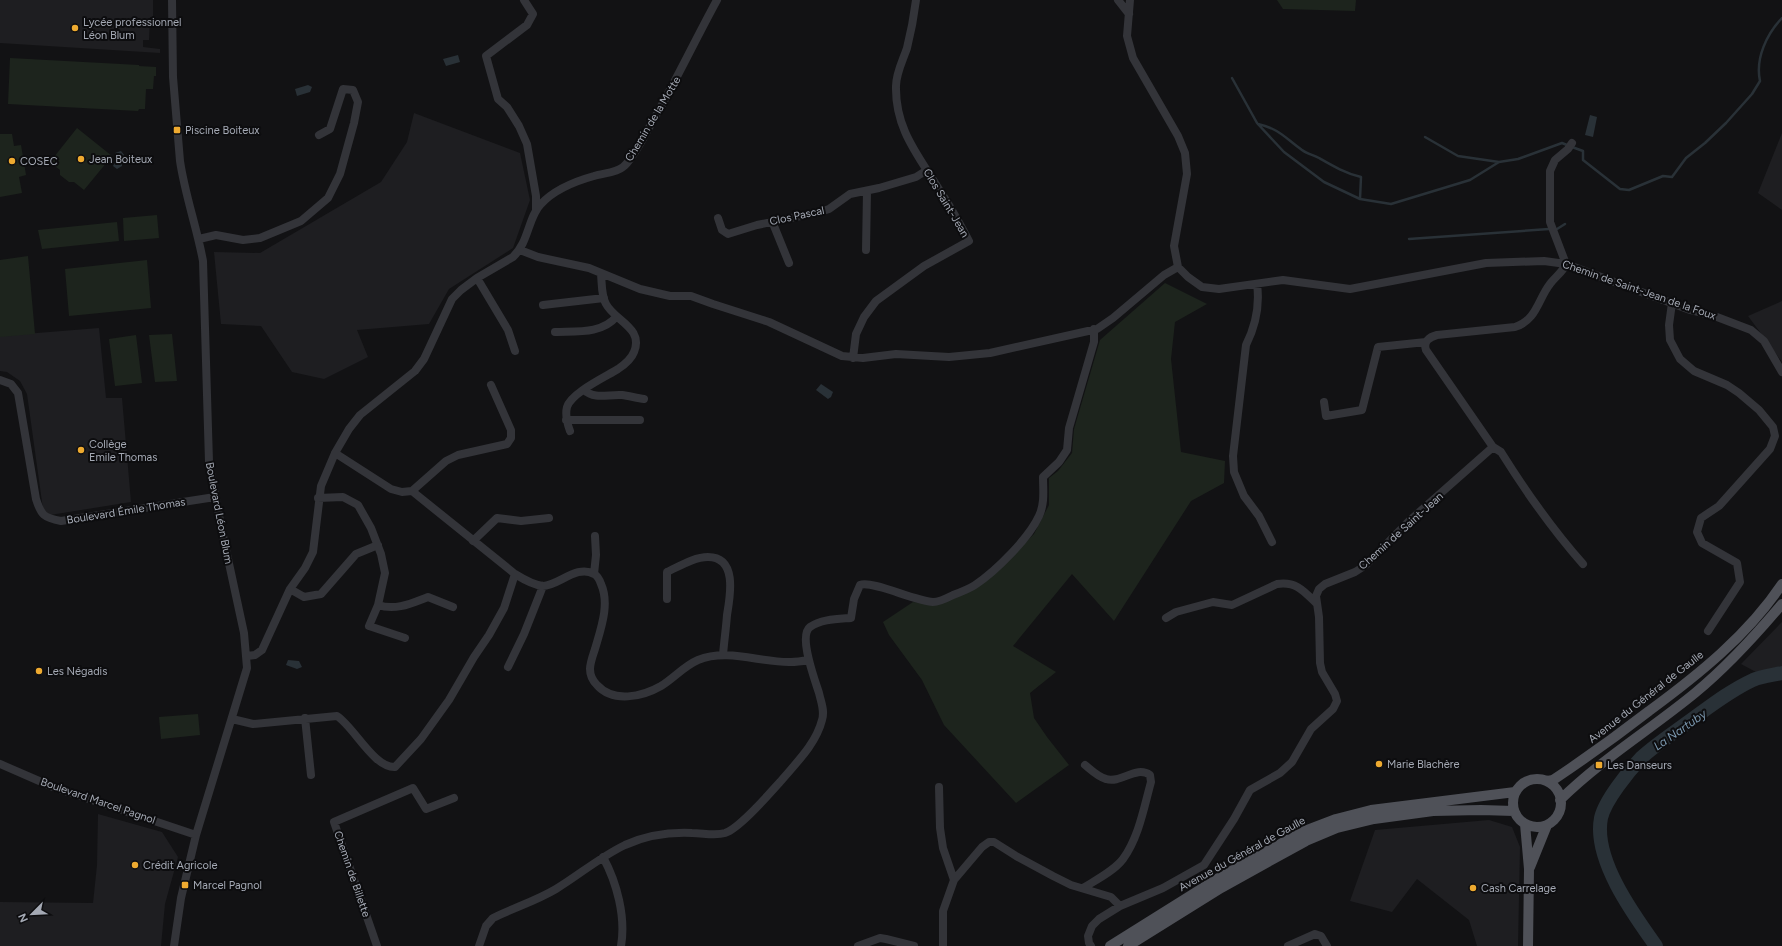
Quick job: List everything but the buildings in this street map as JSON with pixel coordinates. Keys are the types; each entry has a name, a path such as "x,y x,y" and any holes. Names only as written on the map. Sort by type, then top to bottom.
{"main road":[{"name":"Avenue du Général de Gaulle","path":"1547,781 1553,780 1589,755 1694,678 1753,620 1782,584"},
{"path":"1560,800 1599,765 1694,693 1728,664 1782,604"},
{"path":"1529,869 1546,825 1558,815 1560,800 1553,786 1547,781 1532,780 1520,786 1515,792 1513,805 1514,811 1525,824 1532,827 1546,825"},
{"name":"Avenue du Général de Gaulle","path":"1110,946 1224,876 1302,832 1336,819 1371,810 1515,792"},
{"name":"Avenue du Général de Gaulle","path":"1128,946 1221,888 1306,841 1337,828 1374,819 1433,811 1514,811"},
{"path":"1525,824 1529,869 1528,946"}],"street":[{"name":"Boulevard Léon Blum","path":"172,0 173,77 180,161 199,238 203,261 209,462 247,656 247,668 244,682 196,835 181,898 174,946"},
{"path":"524,0 533,14 528,25 486,56 498,99 507,107 519,126 527,144 536,196 536,210"},
{"name":"Chemin de la Motte","path":"520,250 536,210 541,203 554,194 581,180 618,170 624,166 642,141 663,104 717,0"},
{"name":"Clos Saint-Jean","path":"853,358 856,334 864,317 876,301 924,266 969,241 941,191 915,154 900,121 896,85 906,49 916,0"},
{"path":"1118,0 1129,14"},
{"path":"247,656 255,655 262,650 290,589 305,568 313,552 320,486 348,429 360,415 414,372 424,359 452,299 477,278 513,257 520,250 538,257 589,268 640,289 670,296 691,296 769,322 842,356 853,358 896,354 949,357 990,353 1094,329 1113,318 1164,275 1178,266 1174,246 1187,174 1185,153 1178,136 1133,58 1127,36 1130,0"},
{"path":"199,238 216,235 243,240 260,238 301,221 328,198 340,174 354,123 358,102 353,90 343,89 330,129 318,135"},
{"path":"1324,402 1326,416 1362,410 1378,347 1426,342 1429,338 1437,335 1511,328 1523,325 1530,319 1549,284 1566,264 1550,222 1550,171 1555,160 1570,146"},
{"name":"Clos Pascal","path":"718,218 722,230 728,234 772,221 820,212 829,209 850,194 867,191 916,177 927,170"},
{"path":"866,250 867,191"},
{"path":"772,221 789,263"},
{"name":"Chemin de Saint-Jean de la Foux","path":"1178,266 1188,277 1202,286 1218,289 1283,280 1350,288 1486,264 1544,260 1566,264 1702,314 1717,317 1751,330 1764,341 1782,372"},
{"path":"570,431 566,420 567,406 573,396 626,363 634,354 637,343 633,331 616,317 605,303 601,274"},
{"path":"477,278 508,330 515,351"},
{"path":"1257,284 1258,309 1254,330 1246,345 1233,456 1234,472 1244,496 1259,516 1272,542"},
{"path":"543,305 604,298"},
{"path":"1672,303 1669,325 1670,340 1680,359 1694,372 1727,385 1739,393 1759,410 1773,427 1775,436 1770,449 1719,506 1701,518 1697,532 1702,542 1737,564 1740,582 1708,631"},
{"path":"555,332 595,330 610,324 616,317"},
{"path":"479,946 486,926 493,918 555,890 603,857 626,845 664,834 691,833 714,835 724,833 738,825 779,783 808,748 815,736 822,720 823,710 809,660 805,638 810,628 818,623 833,619 851,618 854,599 860,585 872,585 915,599 935,602 943,600 974,585 990,573 1032,529 1042,506 1043,477 1058,462 1067,450 1069,428 1094,342 1094,329"},
{"path":"1426,342 1426,350 1493,447 1501,452 1536,507 1557,535 1583,564"},
{"name":"Boulevard Émile Thomas","path":"0,380 11,384 18,393 36,499 39,509 46,518 61,521 215,497"},
{"path":"335,453 391,489 402,492 412,491 446,461 458,455 507,444 512,438 511,430 491,385"},
{"path":"584,390 588,394 596,396 621,395 644,399"},
{"path":"566,420 640,420"},
{"name":"Chemin de Saint-Jean","path":"1091,946 1088,936 1092,926 1099,919 1120,906 1163,888 1204,865 1234,819 1250,790 1280,773 1292,762 1311,729 1333,709 1337,701 1335,694 1322,672 1320,663 1320,634 1316,596 1319,589 1325,584 1355,572 1366,565 1408,522 1493,447"},
{"path":"412,491 515,574 529,582 543,586 566,576 584,572 594,574 599,579 604,590 606,607 590,670 593,681 602,690 614,696 628,696 647,693 662,686 697,661 710,656 723,655 791,662 809,660"},
{"path":"318,498 343,497 358,505 371,528 378,545 385,573 378,605 369,626 405,638"},
{"path":"473,541 497,518 521,521 549,518"},
{"path":"594,574 596,555 595,536"},
{"path":"290,589 304,597 321,594 356,554 378,545"},
{"path":"667,598 667,572 693,560 708,557 720,560 728,570 731,583 723,655"},
{"path":"232,719 253,724 337,716 344,721 381,762 389,767 395,767 421,739 449,700 504,608 515,574"},
{"path":"1166,618 1176,612 1213,602 1232,605 1276,584 1284,583 1298,587 1317,604"},
{"path":"508,666 524,634 543,586"},
{"path":"378,605 386,607 403,606 428,597 453,607"},
{"path":"305,718 311,775"},
{"name":"Boulevard Marcel Pagnol","path":"0,764 53,787 196,835"},
{"path":"1083,888 1123,859 1139,828 1151,782 1150,775 1146,772 1139,771 1115,780 1107,780 1101,778 1085,765"},
{"path":"940,787 940,828 943,848 954,880"},
{"name":"Chemin de Billette","path":"377,946 334,822 413,788 426,809 454,798"},
{"path":"943,946 943,911 954,880 982,846 988,842 994,842 1071,885 1111,897 1120,906"},
{"path":"603,857 610,870 618,899 624,932 622,946"},
{"path":"1288,946 1315,934 1321,936 1327,946"},
{"path":"858,946 880,938 886,938 914,946"}],"shaded area":[{"name":"Lycée professionnel Léon Blum","path":"0,0 153,0 153,17 150,17 149,40 143,40 143,47 160,49 160,53 0,43"},
{"path":"1277,0 1356,0 1355,11 1283,9"},
{"path":"458,55 460,62 446,66 443,59"},
{"path":"10,58 156,67 156,76 154,76 153,89 146,89 145,109 139,109 138,111 8,104"},
{"path":"308,85 312,87 310,92 297,96 295,89"},
{"path":"414,113 520,153 530,200 513,248 449,289 429,324 357,330 368,357 324,379 292,372 261,326 221,324 214,252 260,253 381,182 407,142"},
{"path":"1590,115 1597,117 1593,137 1585,135"},
{"name":"Jean Boiteux","path":"77,128 112,156 84,190 74,182 69,182 60,175 60,170 50,162"},
{"path":"1782,133 1782,210 1758,193"},
{"name":"COSEC","path":"0,134 12,134 14,146 21,145 26,175 19,177 22,193 0,197"},
{"path":"121,151 125,156 122,160 122,166 117,169 113,166 116,160 115,153"},
{"path":"157,215 159,238 124,241 123,218"},
{"path":"117,222 119,241 42,249 38,230"},
{"path":"28,256 35,334 0,337 0,260"},
{"path":"147,260 151,308 69,316 65,269"},
{"path":"1165,283 1207,304 1175,322 1171,359 1181,452 1225,461 1224,483 1191,501 1114,621 1072,574 1013,646 1056,672 1030,693 1034,718 1069,765 1016,803 944,725 922,680 889,635 883,622 913,602 941,604 992,575 1034,534 1049,505 1049,478 1058,471 1072,453 1074,429 1100,340"},
{"path":"1782,301 1782,362 1748,316"},
{"name":"Collège Emile Thomas","path":"99,328 106,398 122,398 131,502 50,515 43,509 27,394 20,381 7,372 0,371 0,336"},
{"path":"172,334 177,381 155,382 149,335"},
{"path":"136,335 142,383 115,386 109,339"},
{"path":"821,384 833,392 831,397 828,399 816,390"},
{"path":"1782,622 1782,666 1756,672 1741,664"},
{"path":"288,660 299,661 302,667 297,669 286,665"},
{"path":"198,714 200,735 161,739 159,717"},
{"path":"98,814 162,832 178,857 165,904 161,946 0,946 0,902 93,903 97,865"},
{"path":"1489,820 1512,827 1520,847 1518,946 1477,946 1469,920 1417,879 1392,912 1350,901 1375,830"}],"waterway":[{"path":"1572,147 1583,151 1583,160 1620,189 1629,190 1663,176 1672,177 1686,158 1705,143 1726,123 1752,94 1760,81 1759,64 1767,39 1782,18"},
{"path":"1232,78 1257,123 1284,152 1324,182 1360,199 1391,204 1470,180 1499,162"},
{"path":"1258,124 1272,128 1282,134 1306,153 1344,171 1361,177 1360,199"},
{"path":"1425,137 1458,156 1499,162 1518,159 1562,143 1567,145"},
{"path":"1557,229 1565,224"},
{"path":"1409,239 1549,229"},
{"name":"La Nartuby","path":"1656,946 1626,902 1609,868 1603,851 1600,834 1603,811 1612,795 1630,770 1641,758 1658,744 1744,684 1756,679 1782,673"}],"place":[{"name":"Lycée professionnel Léon Blum","path":"75,28"},
{"name":"Piscine Boiteux","path":"177,130"},
{"name":"Jean Boiteux","path":"81,159"},
{"name":"COSEC","path":"12,161"},
{"name":"Collège Emile Thomas","path":"81,450"},
{"name":"Les Négadis","path":"39,671"},
{"name":"Marie Blachère","path":"1379,764"},
{"name":"Les Danseurs","path":"1599,765"},
{"name":"Crédit Agricole","path":"135,865"},
{"name":"Marcel Pagnol","path":"185,885"},
{"name":"Cash Carrelage","path":"1473,888"}]}
